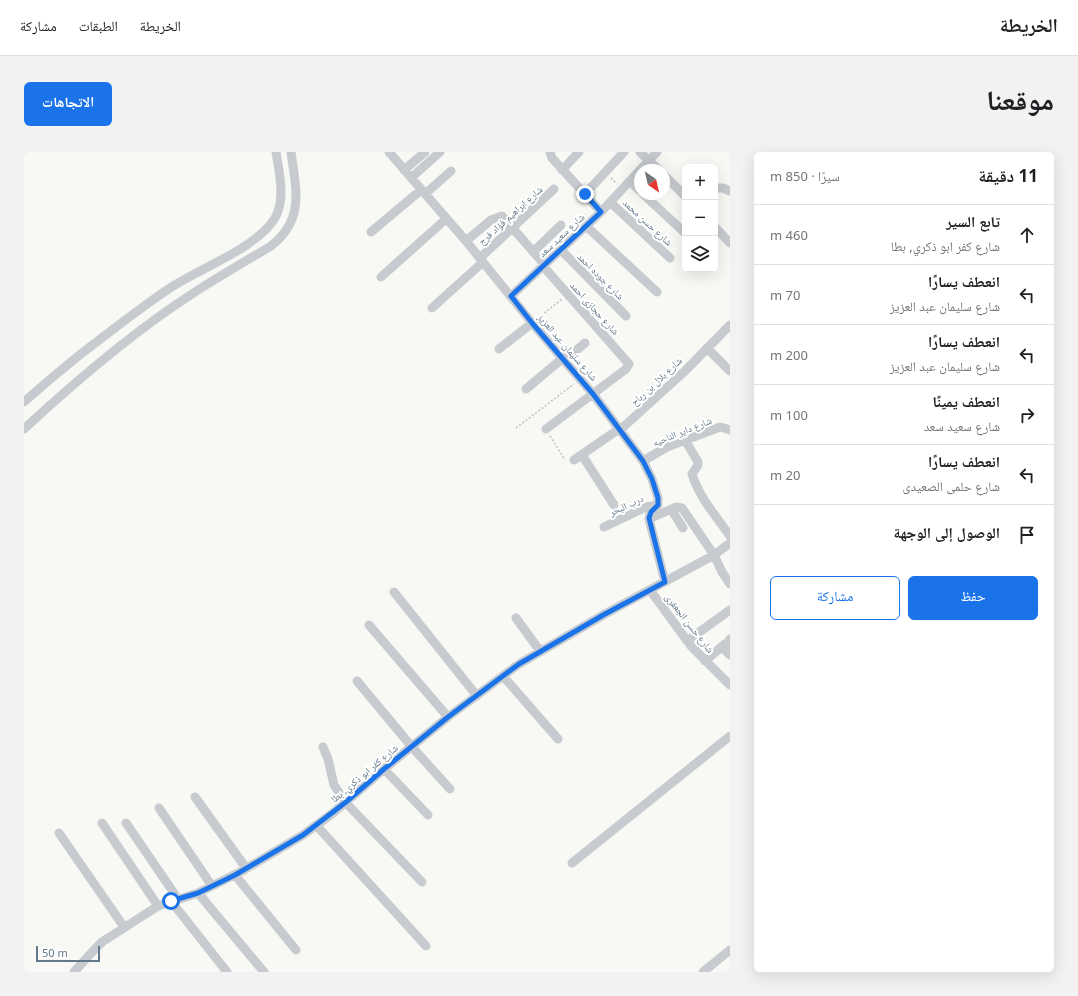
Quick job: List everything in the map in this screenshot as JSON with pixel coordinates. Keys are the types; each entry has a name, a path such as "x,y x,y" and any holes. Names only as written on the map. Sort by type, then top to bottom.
{"street":[{"path":"24,402 44,384 155,298 259,236 278,212 280,202 280,182 276,152"},
{"path":"24,429 64,393 128,340 195,292 271,246 279,239 291,222 296,208 291,152"},
{"name":"شارع سليمان عبد العزيز","path":"389,152 466,241 532,323 593,394 620,429 643,461 657,493 659,502 658,505"},
{"path":"404,170 425,152"},
{"path":"411,178 440,152"},
{"path":"550,152 552,158 562,170 601,212"},
{"path":"562,170 579,152"},
{"path":"585,194 624,152"},
{"path":"640,152 653,164"},
{"name":"شارع سعيد سعد","path":"645,164 657,152"},
{"path":"371,232 451,172"},
{"name":"شارع سعيد سعد","path":"511,296 601,212 634,177"},
{"path":"630,181 634,185"},
{"path":"670,181 682,193"},
{"path":"718,188 723,188 730,191"},
{"name":"شارع ابراهيم فؤاد فرج","path":"432,308 512,228 554,190"},
{"path":"650,200 682,229"},
{"name":"شارع حسن محمد","path":"610,202 670,258"},
{"name":"شارع حجازى احمد","path":"466,241 491,220 499,216 504,217 629,364 626,369 593,394"},
{"path":"381,277 446,219"},
{"path":"533,252 561,225"},
{"path":"586,226 657,292"},
{"path":"718,230 730,243"},
{"name":"شارع جوده احمد","path":"561,250 626,316"},
{"path":"499,349 532,323"},
{"name":"شارع بلال بن رباح","path":"574,460 620,429 684,371 730,325"},
{"path":"526,389 585,343"},
{"path":"707,348 730,371"},
{"path":"546,429 593,394"},
{"name":"شارع داير الناحيه","path":"643,461 667,446 720,427 728,432"},
{"path":"685,440 698,462 698,465 692,474 697,488 707,505 730,536"},
{"path":"582,455 614,505"},
{"path":"658,505 651,512 649,518 665,582 714,555 730,543"},
{"name":"درب البحر","path":"604,527 641,509 658,505"},
{"path":"649,518 676,507 682,508 714,555 722,572 730,584"},
{"path":"671,509 682,528"},
{"name":"شارع كفر ابو ذكري, بطا","path":"74,972 94,950 124,927 158,906 198,893 235,875 303,835 346,802 448,717 503,676 540,651 665,582"},
{"name":"شارع حسن الجعفرى","path":"650,590 687,641 730,685"},
{"path":"394,592 476,696"},
{"path":"687,641 730,610"},
{"path":"516,618 540,651"},
{"path":"369,625 448,717"},
{"path":"705,661 728,641"},
{"path":"728,641 725,650 730,655"},
{"path":"503,676 558,739"},
{"path":"357,681 412,747 450,789"},
{"path":"572,863 730,736"},
{"path":"323,747 328,759 334,785 346,802 422,882"},
{"path":"384,769 428,815"},
{"path":"196,797 246,868"},
{"path":"159,808 212,886"},
{"path":"102,823 158,906"},
{"path":"126,823 175,900 227,972"},
{"path":"316,825 426,946"},
{"path":"59,833 124,927"},
{"path":"235,875 296,950"},
{"path":"198,893 264,972"},
{"path":"703,972 730,950"}],"path":[{"path":"605,172 622,189"},
{"path":"532,323 568,294"},
{"path":"516,428 580,379"},
{"path":"546,429 556,447 566,460 569,462 574,460"}],"route":[{"path":"171,901 198,893 235,875 303,835 333,813 448,717 519,664 605,614 665,582 649,518 651,512 659,502 652,479 643,461 593,394 532,323 511,296 601,212 585,194"}]}
